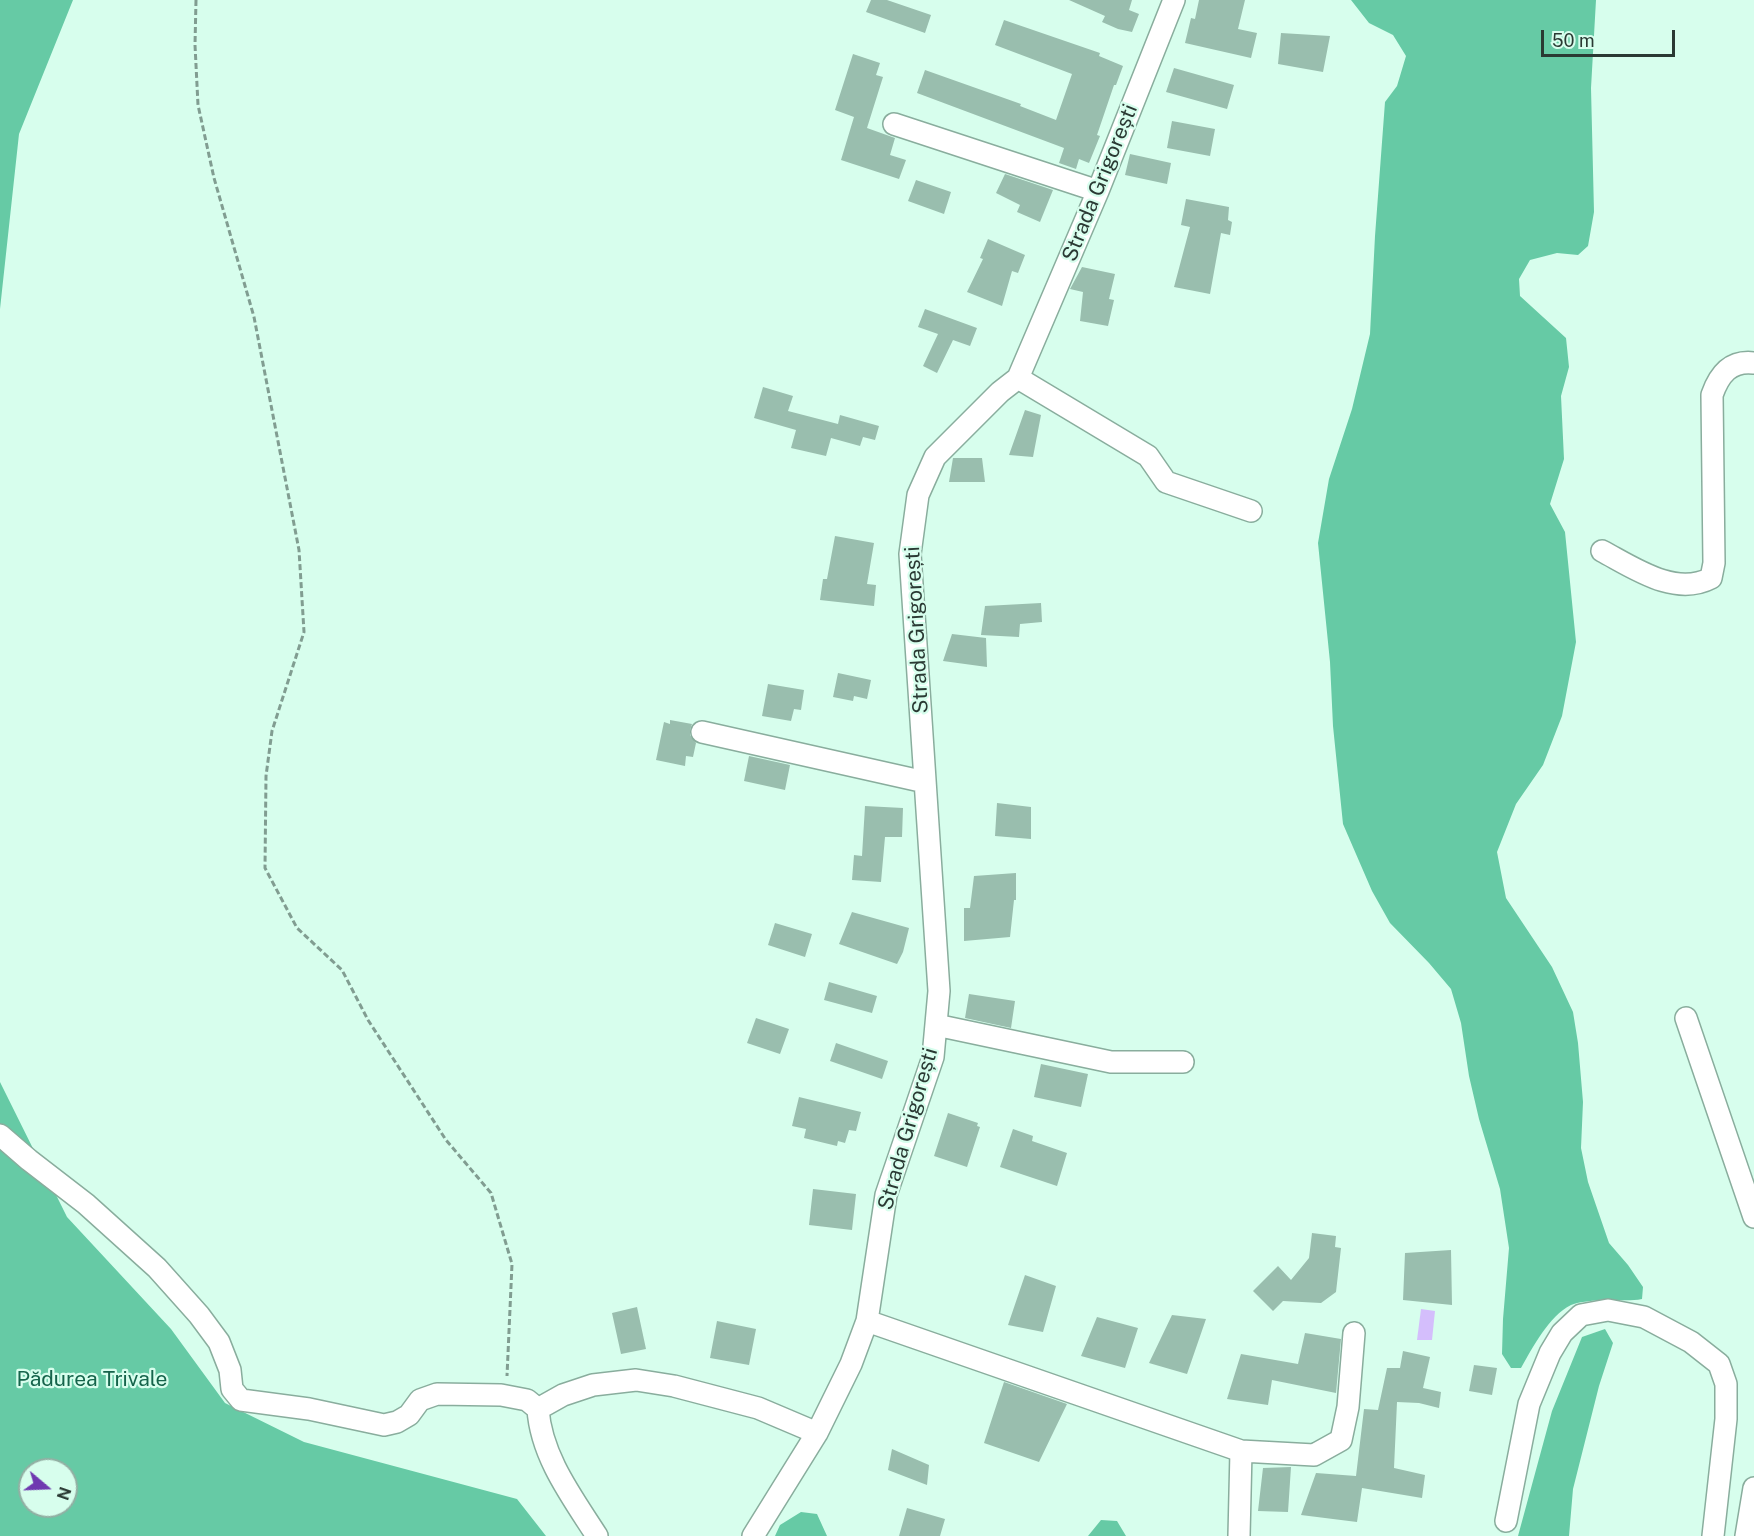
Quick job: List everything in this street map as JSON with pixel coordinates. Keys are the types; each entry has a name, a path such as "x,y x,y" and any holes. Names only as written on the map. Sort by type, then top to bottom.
{"street":[{"name":"Strada Grigorești","path":"753,1536 817,1432 851,1364 867,1321 886,1195 933,1057 939,991 910,554 918,495 935,457 1000,392 1018,378 1098,191 1174,0"},
{"path":"894,124 1098,191"},
{"path":"1602,551 1646,575 1681,585 1700,584 1710,578 1714,563 1712,395 1717,380 1728,368 1745,362 1754,363"},
{"path":"1018,378 1148,456 1166,482 1251,511"},
{"path":"702,732 925,782"},
{"path":"1686,1018 1754,1217"},
{"path":"936,1025 1111,1062 1183,1062"},
{"path":"0,1135 86,1204 157,1268 199,1315 219,1342 230,1370 232,1389 241,1400 309,1409 384,1425 397,1422 409,1415 420,1400 437,1394 506,1396 526,1400 538,1409 539,1427 548,1453 562,1481 597,1536"},
{"path":"1506,1521 1529,1404 1550,1353 1562,1333 1581,1315 1608,1310 1644,1317 1691,1342 1719,1364 1726,1384 1726,1419 1713,1536"},
{"path":"867,1321 1241,1451 1314,1455 1341,1440 1348,1407 1354,1333"},
{"path":"538,1409 563,1395 593,1385 636,1380 674,1386 758,1408 817,1432"},
{"path":"1239,1536 1241,1451"},
{"path":"1746,1536 1754,1488"}],"path":[{"path":"196,0 195,45 198,105 214,178 254,317 299,550 304,632 272,731 266,777 265,868 297,928 342,970 368,1020 446,1140 491,1193 512,1264 506,1396"}],"green space":[{"path":"0,0 73,0 19,134 0,309"},
{"path":"1351,0 1596,0 1591,88 1594,212 1588,246 1578,255 1557,253 1530,260 1519,279 1520,296 1566,338 1569,367 1561,396 1564,459 1550,504 1565,532 1576,642 1562,716 1543,765 1516,804 1497,852 1506,898 1552,967 1573,1012 1583,1102 1581,1148 1588,1182 1609,1243 1643,1287 1642,1299 1599,1300 1571,1305 1563,1310 1542,1333 1521,1368 1511,1368 1502,1354 1509,1248 1500,1189 1479,1119 1469,1076 1461,1023 1451,989 1390,923 1372,891 1343,824 1318,543 1329,479 1352,409 1370,334 1385,102 1397,86 1406,56 1393,35 1369,23"},
{"name":"Pădurea Trivale","path":"0,1082 67,1217 171,1329 225,1403 304,1442 517,1499 546,1536 0,1536"},
{"path":"1605,1329 1613,1343 1599,1386 1573,1489 1569,1536 1518,1536 1552,1411 1582,1337"},
{"path":"801,1512 817,1514 827,1536 775,1536 780,1525"},
{"path":"1101,1520 1117,1521 1126,1536 1088,1536"}],"shaded area":[{"path":"1421,1309 1435,1311 1432,1340 1417,1340"}],"building":[{"path":"871,0 887,0 931,15 925,33 866,12"},
{"path":"1069,0 1132,0 1129,10 1139,14 1132,32 1102,22 1105,16"},
{"path":"1199,0 1245,0 1238,29 1257,33 1251,58 1185,43 1191,18 1195,19"},
{"path":"1004,20 1100,53 1099,56 1123,66 1116,85 1114,85 1097,135 1100,136 1089,163 1079,159 1076,169 1059,163 1064,148 917,93 925,70 1021,104 1020,106 1056,120 1072,74 995,45"},
{"path":"1281,33 1330,36 1323,72 1278,64"},
{"path":"853,54 880,63 876,75 883,77 867,128 895,138 890,155 906,160 899,179 841,160 854,117 835,110"},
{"path":"1174,68 1234,85 1227,109 1166,92"},
{"path":"1172,121 1215,129 1210,156 1167,148"},
{"path":"1130,154 1171,163 1167,184 1125,175"},
{"path":"1005,174 1053,190 1040,222 1017,212 1020,205 996,193"},
{"path":"916,180 951,192 944,214 908,201"},
{"path":"1186,199 1229,207 1228,220 1232,222 1230,235 1221,233 1210,294 1174,287 1190,227 1181,225"},
{"path":"988,239 1025,255 1018,273 1012,271 1002,306 967,292 983,259 980,258"},
{"path":"1082,267 1115,274 1109,299 1114,300 1108,326 1080,321 1083,292 1070,289"},
{"path":"925,309 977,328 970,346 953,340 937,373 923,366 938,334 918,327"},
{"path":"763,387 793,396 788,411 838,424 840,415 879,426 875,440 863,437 860,446 831,438 826,456 791,448 796,430 754,418"},
{"path":"1025,410 1041,415 1033,457 1009,455"},
{"path":"953,458 982,458 985,482 949,482"},
{"path":"835,536 874,543 867,584 876,585 874,606 820,600 823,579 827,579"},
{"path":"1041,603 1042,622 1020,624 1019,637 981,635 985,606"},
{"path":"952,634 986,638 987,667 943,661"},
{"path":"838,673 871,680 867,699 854,696 853,701 833,697"},
{"path":"768,684 804,690 801,710 794,709 791,721 762,716"},
{"path":"670,720 692,724 690,735 696,743 693,757 686,756 685,766 656,760 664,722 670,724"},
{"path":"749,756 790,765 785,790 744,781"},
{"path":"997,803 1031,807 1031,839 995,836"},
{"path":"865,806 903,808 902,837 885,837 881,882 852,880 854,855 862,856"},
{"path":"1016,873 1016,900 1014,900 1010,937 964,941 964,908 970,908 974,876"},
{"path":"852,912 909,928 903,952 897,964 839,944"},
{"path":"775,923 812,934 805,957 768,945"},
{"path":"829,982 877,996 872,1013 824,1000"},
{"path":"969,994 1015,1001 1011,1028 965,1018"},
{"path":"756,1018 789,1029 780,1054 747,1043"},
{"path":"836,1043 888,1061 882,1079 830,1061"},
{"path":"1041,1064 1088,1074 1081,1107 1034,1097"},
{"path":"799,1097 861,1112 856,1131 849,1130 845,1143 838,1141 837,1146 804,1138 806,1129 792,1126"},
{"path":"948,1113 978,1123 977,1126 980,1127 967,1167 934,1156"},
{"path":"1013,1129 1033,1136 1032,1141 1067,1153 1057,1186 1000,1167"},
{"path":"813,1189 856,1194 852,1230 809,1225"},
{"path":"1312,1233 1336,1236 1335,1247 1341,1248 1336,1292 1321,1303 1283,1301 1273,1311 1253,1291 1278,1266 1291,1280 1309,1258"},
{"path":"1451,1250 1452,1305 1403,1300 1405,1253"},
{"path":"1025,1275 1056,1286 1043,1332 1008,1325"},
{"path":"637,1307 646,1349 621,1354 612,1313"},
{"path":"1172,1315 1206,1319 1187,1374 1149,1363"},
{"path":"1097,1317 1138,1328 1125,1368 1081,1356"},
{"path":"717,1321 756,1329 749,1365 710,1358"},
{"path":"1305,1333 1341,1339 1336,1393 1272,1380 1268,1405 1227,1399 1241,1354 1298,1364"},
{"path":"1403,1351 1430,1357 1423,1388 1441,1392 1439,1408 1419,1403 1397,1402 1394,1468 1425,1475 1422,1498 1362,1488 1357,1522 1301,1515 1316,1473 1356,1476 1364,1409 1378,1410 1387,1368 1400,1368"},
{"path":"1474,1365 1497,1368 1492,1395 1469,1391"},
{"path":"1004,1382 1067,1404 1039,1462 984,1443"},
{"path":"892,1449 929,1465 927,1485 888,1470"},
{"path":"1291,1467 1288,1512 1258,1511 1263,1468"},
{"path":"907,1508 945,1519 940,1536 899,1536"}]}
